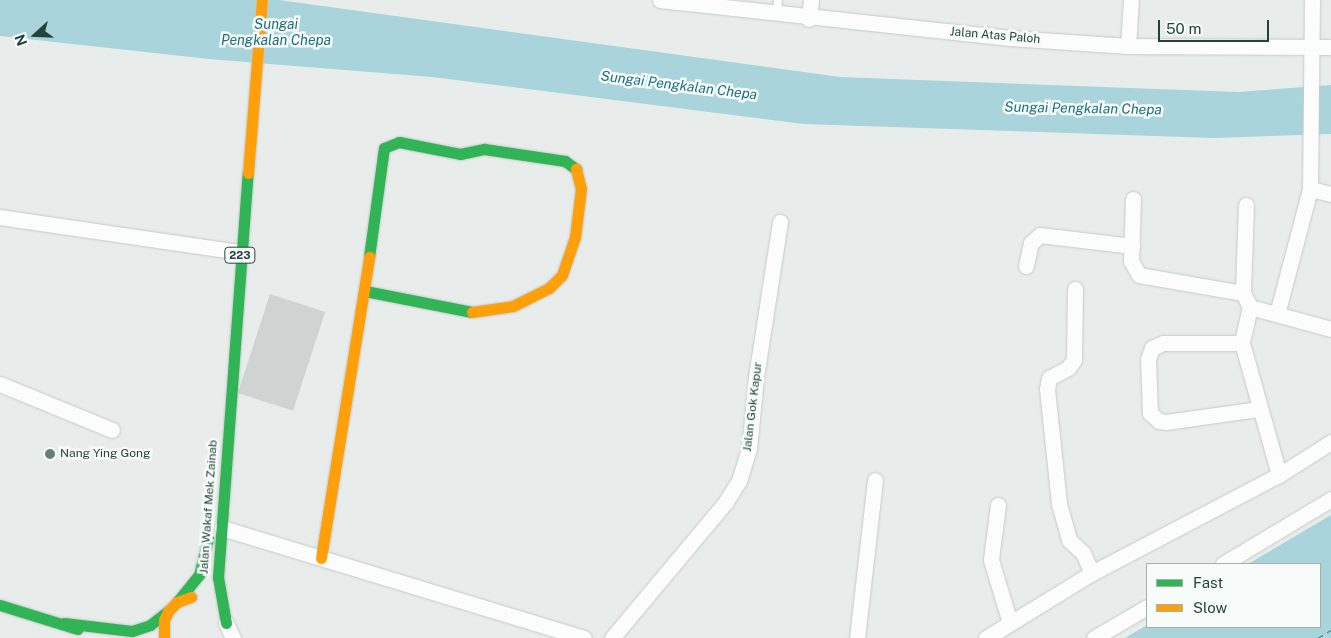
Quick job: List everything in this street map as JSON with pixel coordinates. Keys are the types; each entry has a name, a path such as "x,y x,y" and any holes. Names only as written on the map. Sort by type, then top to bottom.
{"main road":[{"name":"Jalan Wakaf Mek Zainab","path":"226,623 218,577 229,393 262,0"},
{"path":"321,558 365,291 382,152 388,144 399,142 460,154 484,149 565,161 578,170 581,189 575,238 562,275 550,288 513,306 469,312 365,291"},
{"name":"Jalan Wakaf Mek Zainab","path":"177,602 196,582 205,557 229,393"},
{"path":"177,602 187,597 205,598 223,613 226,623"},
{"name":"223","path":"64,623 132,631 150,625 177,602"},
{"name":"223","path":"0,605 64,623 98,638"},
{"path":"164,638 164,620 168,611"},
{"name":"223","path":"225,638 226,623"}],"street":[{"name":"Jalan Atas Paloh","path":"660,0 778,7 809,18 1010,38 1128,46 1331,47"},
{"path":"809,18 811,0"},
{"path":"1128,46 1131,0"},
{"path":"1277,314 1310,189 1312,0"},
{"path":"1310,189 1331,194"},
{"path":"1133,199 1132,266 1139,275 1247,300 1277,314 1331,329"},
{"path":"1246,205 1247,300 1242,343 1279,475"},
{"path":"0,217 241,252"},
{"name":"Jalan Gok Kapur","path":"612,638 725,503 738,481 749,449 756,377 780,222"},
{"path":"1026,266 1031,243 1040,235 1132,246"},
{"path":"1075,289 1074,360 1068,368 1049,378 1047,388 1059,504 1069,540 1083,552 1092,573"},
{"path":"1242,343 1164,343 1152,348 1148,359 1150,412 1159,421 1166,422 1259,409"},
{"path":"0,384 112,430"},
{"path":"986,638 1092,573 1279,475 1331,442"},
{"path":"857,638 875,480"},
{"path":"1224,563 1331,500"},
{"path":"998,505 991,560 1010,623"},
{"path":"222,528 584,638"},
{"path":"1094,638 1146,608"},
{"path":"226,623 233,638"}],"water":[{"name":"Sungai Pengkalan Chepa","path":"0,0 279,0 840,77 1238,92 1331,85 1331,134 1214,138 804,124 432,77 209,59 0,36"},
{"path":"1331,515 1331,638 1125,638 1146,626 1146,628 1321,628 1321,563 1250,563"}],"building":[{"path":"270,294 325,312 293,411 238,393"}],"ferry route":[{"path":"1318,638 1331,630"}],"traffic: fast":[{"path":"369,257 384,148 399,142 460,154 484,149 565,161 576,169"},
{"path":"226,623 218,577 248,173"},
{"path":"365,291 472,312"},
{"path":"177,602 199,575 208,538"},
{"path":"0,605 77,629"},
{"path":"64,623 132,631 150,625 168,611"}],"traffic: slow":[{"path":"248,173 262,0"},
{"path":"472,312 513,306 549,288 562,275 575,237 581,189 576,169"},
{"path":"321,558 369,257"},
{"path":"164,638 164,620 168,611 177,602 191,597"}],"place":[{"name":"Nang Ying Gong","path":"50,454"}]}
